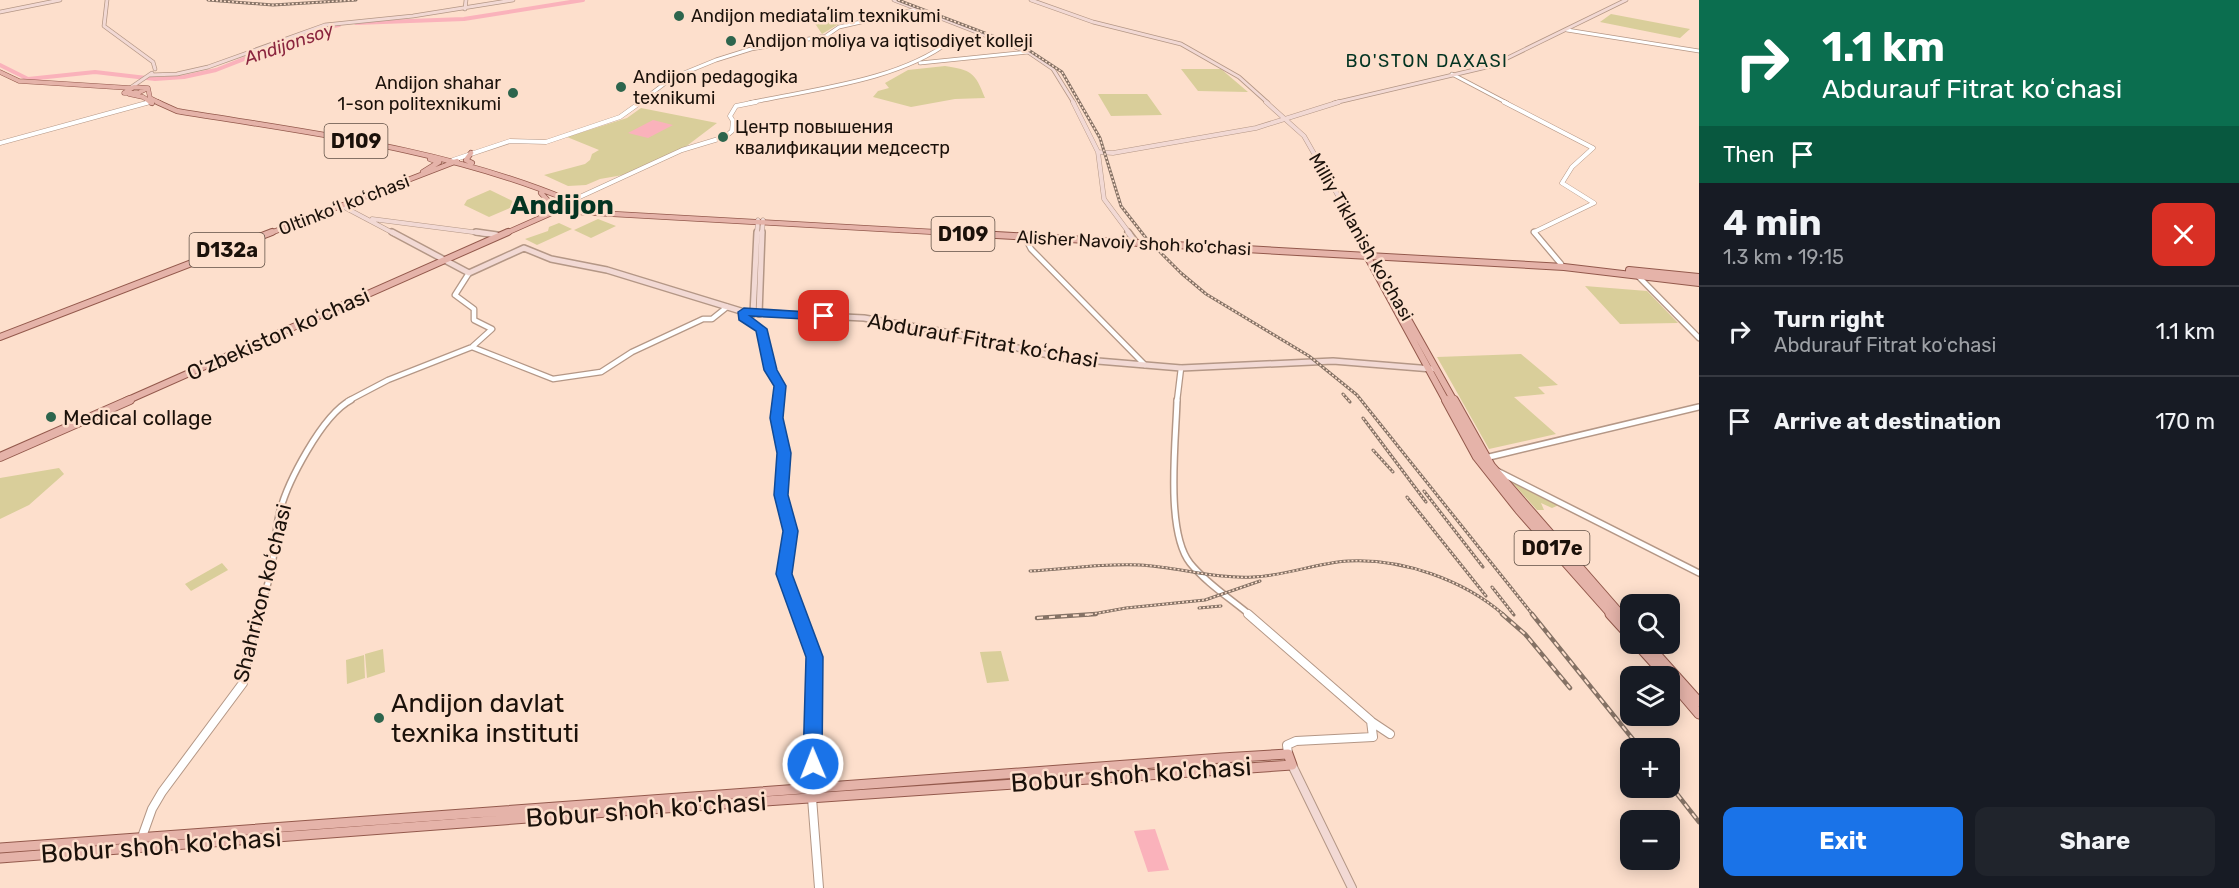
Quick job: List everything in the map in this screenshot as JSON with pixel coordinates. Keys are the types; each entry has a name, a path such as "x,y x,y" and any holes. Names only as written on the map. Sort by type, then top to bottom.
{"main road":[{"path":"0,12 58,0"},
{"path":"107,0 104,26 152,61 155,69 170,75"},
{"path":"465,9 466,0"},
{"path":"149,76 170,75 230,61 325,25 465,9 513,0"},
{"path":"894,0 1028,52 1046,63 1062,81 1098,153 1104,199 1134,240"},
{"name":"Milliy Tiklanish ko'chasi","path":"1031,0 1084,19 1164,39 1197,51 1237,77 1284,118 1310,149 1481,457"},
{"path":"1098,153 1113,153 1256,128 1284,118 1494,64 1626,0"},
{"path":"130,88 149,76 155,69"},
{"name":"D109","path":"0,74 19,81 148,88 150,98 170,108 243,124 453,162 516,181 544,195 550,205 558,211"},
{"name":"D109","path":"0,74 16,82 113,89 182,115 383,145 496,173 569,200"},
{"path":"129,94 148,88 149,76"},
{"name":"D109","path":"123,92 130,88"},
{"path":"471,153 466,160 496,173"},
{"path":"419,155 439,162 423,172"},
{"name":"Oltinkoʻl koʻchasi","path":"175,268 453,162"},
{"name":"Oltinkoʻl koʻchasi","path":"0,335 453,162"},
{"path":"417,177 453,167 474,169"},
{"path":"558,211 571,208 574,204 569,200"},
{"name":"Alisher Navoiy shoh ko'chasi","path":"569,200 584,206 638,215"},
{"name":"Oʻzbekiston koʻchasi","path":"0,456 496,235 540,213 550,205 569,200"},
{"path":"342,206 469,273"},
{"name":"Alisher Navoiy shoh ko'chasi","path":"558,211 1426,257 1563,265 1634,272"},
{"name":"Oʻzbekiston koʻchasi","path":"496,235 558,211"},
{"path":"368,219 496,235"},
{"path":"756,314 760,222"},
{"name":"Alisher Navoiy shoh ko'chasi","path":"1064,238 1368,254"},
{"name":"Abdurauf Fitrat koʻchasi","path":"469,273 526,248 551,259 607,270 744,312 864,318 957,334 1053,357 1181,368 1340,361 1431,368"},
{"path":"1634,272 1699,277"},
{"path":"1634,272 1655,280 1699,283"},
{"name":"D017e","path":"1481,457 1620,624"},
{"name":"D017e","path":"1489,469 1620,614"},
{"path":"1646,654 1657,666"},
{"path":"1656,654 1699,702"},
{"path":"1680,692 1699,714"},
{"path":"1288,754 1352,888"},
{"name":"Bobur shoh ko'chasi","path":"0,848 140,842 812,798 1195,765 1288,754"},
{"name":"Bobur shoh ko'chasi","path":"1223,762 1292,765"},
{"name":"Bobur shoh ko'chasi","path":"0,858 140,842 813,787 1195,765"}],"street":[{"path":"453,162 471,153 510,141 546,142 620,117 666,82 684,72 747,50 826,36 839,27 918,9"},
{"path":"1567,30 1699,51"},
{"path":"569,200 583,197 682,150 728,135 733,128 734,121 730,116 736,106 844,84 915,63 932,56 949,42"},
{"path":"915,63 1028,52"},
{"path":"1452,74 1593,148 1572,167 1562,183 1594,203 1534,232 1563,265"},
{"path":"0,143 150,102"},
{"path":"583,197 584,206"},
{"path":"1024,236 1031,249 1145,365"},
{"path":"1634,272 1699,338"},
{"name":"Shahrixon koʻchasi","path":"140,842 149,815 161,794 243,683 249,646 272,567 279,514 298,469 322,425 343,404 374,387 471,346 492,329 474,320 474,309 455,295 469,273"},
{"path":"471,346 553,379 582,375 601,372 632,352 703,319 712,319 727,307"},
{"path":"744,312 745,320 761,329 771,370 780,386 776,418 784,453 781,495 791,531 784,577 799,610 815,657 812,798 819,888"},
{"path":"1181,368 1178,380 1174,488 1180,546 1191,564 1371,721 1390,734"},
{"path":"1481,457 1699,407"},
{"path":"1489,469 1699,573"},
{"path":"1288,754 1287,745 1296,741 1373,737 1371,721"}],"shaded area":[{"path":"828,11 847,19 822,34 814,22 801,18"},
{"path":"1611,14 1690,29 1680,38 1600,22"},
{"path":"945,66 961,69 971,74 985,98 955,99 911,107 873,97 878,91 889,88 885,83 908,70"},
{"path":"1181,69 1221,69 1248,92 1198,91"},
{"path":"1098,94 1147,94 1162,115 1111,116"},
{"path":"641,108 717,123 684,148 623,175 600,179 586,185 568,186 544,175 585,164 590,160 592,154 599,150 567,137 627,118"},
{"path":"653,120 673,125 648,138 628,133"},
{"path":"490,190 519,204 489,217 464,205 467,200"},
{"path":"598,219 616,226 591,238 574,230"},
{"path":"559,223 572,229 537,245 525,239 548,231 549,227"},
{"path":"1585,286 1647,291 1678,323 1620,324"},
{"path":"1521,354 1558,385 1538,387 1545,394 1514,397 1556,434 1489,449 1437,357"},
{"path":"59,468 64,474 29,505 0,519 0,478"},
{"path":"1509,479 1559,505 1552,508 1541,503 1544,510 1537,510"},
{"path":"222,563 228,570 191,591 185,584"},
{"path":"383,649 385,672 367,678 365,654"},
{"path":"1001,651 1009,681 987,683 980,652"},
{"path":"364,655 365,678 347,684 346,660"},
{"path":"1155,829 1169,870 1148,872 1134,831"}],"waterway":[{"name":"Andijonsoy","path":"356,23 464,19 583,0"},
{"name":"Andijonsoy","path":"0,65 28,79 95,72 155,79 184,77 216,70 320,29 339,25"}],"railway":[{"path":"208,0 273,5 356,0"},
{"path":"898,0 1027,49 1062,72 1100,138 1121,206 1146,238 1206,294 1309,356 1357,395 1533,615"},
{"path":"1343,394 1350,402"},
{"path":"1363,418 1426,502"},
{"path":"1373,450 1393,472"},
{"path":"1424,491 1483,567"},
{"path":"1407,497 1486,596"},
{"path":"1030,571 1126,565 1253,577 1336,562 1369,561 1390,563 1431,574 1470,591 1504,615"},
{"path":"1090,614 1126,608 1205,600 1260,581"},
{"path":"1492,587 1514,615"},
{"path":"1199,608 1221,606"},
{"path":"1037,618 1090,614"},
{"path":"1090,614 1096,614"},
{"path":"1502,614 1525,634 1570,688"},
{"path":"1532,614 1632,738"},
{"path":"1680,798 1699,822"}],"place":[{"name":"Andijon mediataʼlim texnikumi","path":"679,16"},
{"name":"Andijon moliya va iqtisodiyet kolleji","path":"731,41"},
{"name":"Andijon pedagogika texnikumi","path":"621,87"},
{"name":"Andijon shahar 1-son politexnikumi","path":"513,93"},
{"name":"Центр повышения квалификации медсестр","path":"723,137"},
{"name":"Medical collage","path":"51,417"},
{"name":"Andijon davlat texnika instituti","path":"379,718"}],"district":[{"name":"BO'STON DAXASI","path":"1427,61"},
{"name":"Andijon","path":"562,205"}],"route":[{"path":"813,764 815,657 784,574 791,531 781,495 784,453 776,418 780,386 766,356 761,329 745,320 744,312 824,316"}]}
